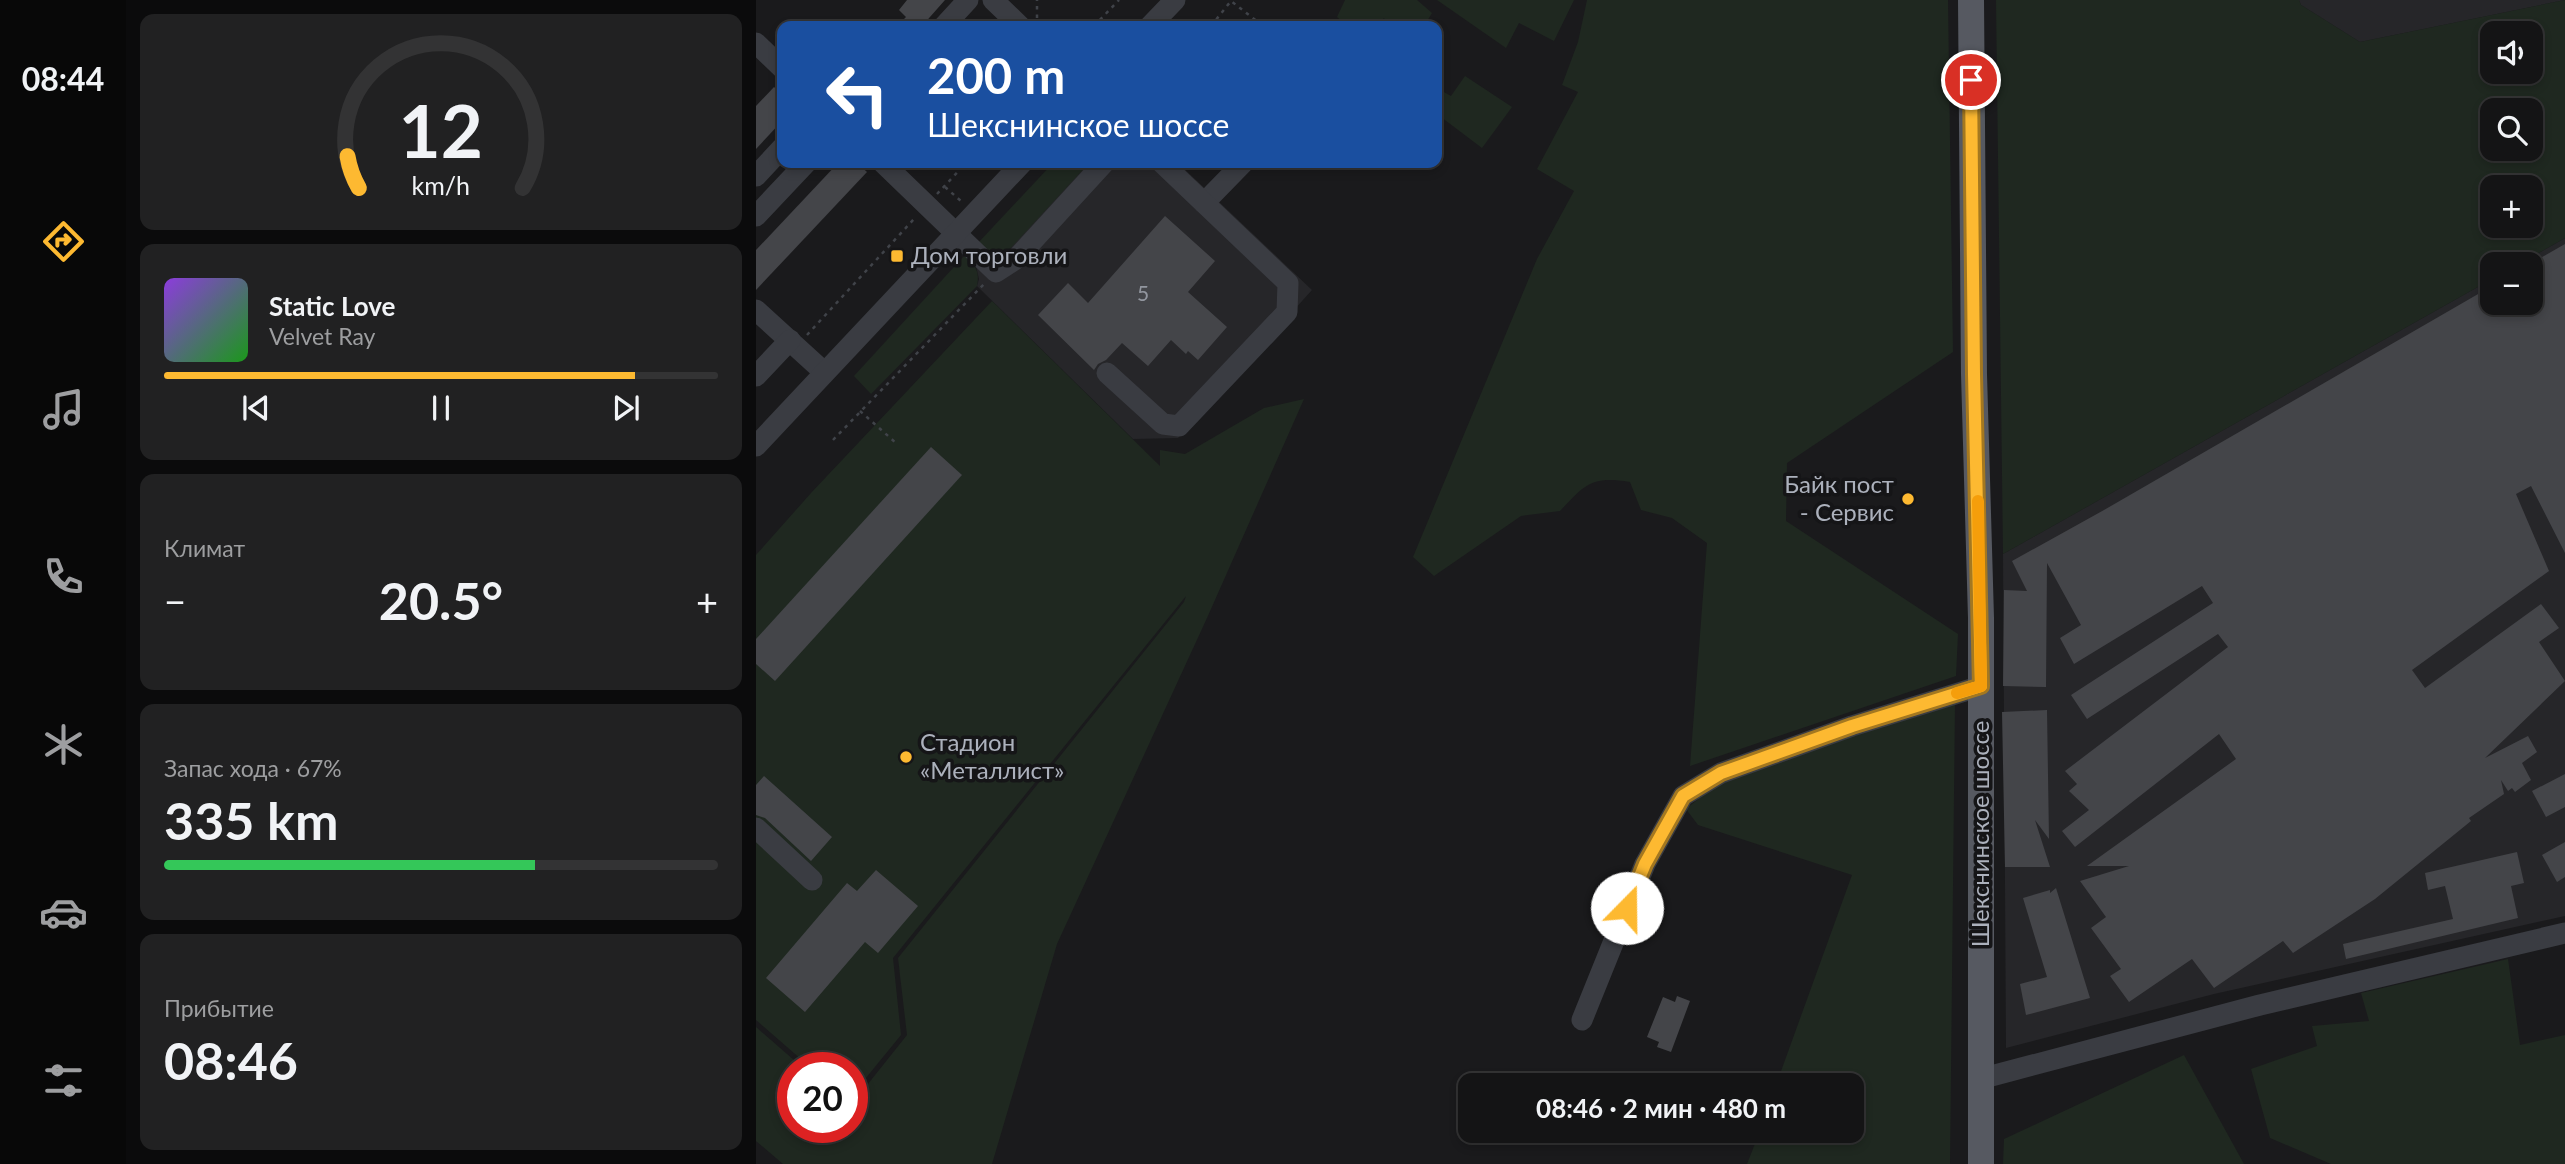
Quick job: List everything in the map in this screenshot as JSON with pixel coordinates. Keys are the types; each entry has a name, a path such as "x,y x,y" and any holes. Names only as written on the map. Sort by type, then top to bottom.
{"main road":[{"name":"Шекснинское шоссе","path":"1971,0 1974,374 1981,686 1981,1164"}],"street":[{"path":"949,21 968,0"},
{"path":"993,0 1015,21"},
{"path":"1155,21 1175,0"},
{"path":"756,43 777,63"},
{"path":"756,176 777,153"},
{"path":"756,216 801,168"},
{"path":"888,168 996,272 1016,259 1099,168"},
{"path":"756,446 1017,168"},
{"path":"1107,373 1163,424 1179,426 1287,312 1288,283 1166,168"},
{"path":"1204,203 1238,168"},
{"path":"756,310 824,372"},
{"path":"756,376 793,343"},
{"path":"1582,1020 1645,864 1683,796 1721,773 1852,726 1981,686"},
{"path":"756,828 812,880"},
{"path":"1980,1079 2260,1005 2565,933"}],"path":[{"path":"1036,21 1037,0"},
{"path":"1099,21 1119,0"},
{"path":"1215,21 1231,1 1257,21"},
{"path":"793,343 961,168"},
{"path":"833,440 996,272"},
{"path":"860,411 896,443"}],"shaded area":[{"path":"1345,0 1417,0 1432,13 1427,21 1385,21 1384,18 1381,21 1342,21 1337,17"},
{"path":"1437,0 1574,0 1554,41 1519,23 1506,48"},
{"path":"1587,0 1948,0 1953,352 1787,463 1786,521 1958,634 1956,676 1690,766 1707,543 1672,518 1641,510 1630,482 1598,481 1583,488 1560,511 1521,516 1434,576 1413,557 1537,259 1574,191 1537,169 1578,92 1562,85 1578,42"},
{"path":"1996,0 2299,0 2301,5 2360,42 2565,0 2565,238 2540,252 2480,252 2480,286 2003,554"},
{"path":"2299,0 2565,0 2360,42 2301,5"},
{"path":"1465,76 1512,107 1482,148 1442,118 1442,91 1451,96"},
{"path":"1048,168 1084,168 1006,253 994,254 978,243"},
{"path":"1049,168 1183,168 1312,290 1178,438 1133,439 977,286 979,279 976,266"},
{"path":"2565,238 2565,916 2214,994 2006,1048 2003,554 2480,286 2480,315 2543,315 2543,252 2540,252"},
{"path":"965,255 976,269 977,286 871,394 854,376"},
{"name":"Стадион «Металлист»","path":"992,301 1160,466 1160,450 1185,454 1264,408 1304,399 1057,944 992,1164 783,1164 756,1141 756,1027 785,1052 777,1052 777,1143 868,1143 868,1084 907,1035 898,958 1184,602 1186,596 893,958 901,1035 868,1075 868,1052 793,1052 756,1020 756,555"},
{"path":"1955,702 1950,1164 1747,1164 1755,1143 1864,1143 1864,1073 1780,1073 1852,875 1698,825 1686,809 1723,779"},
{"path":"2508,959 2520,1045 2565,1035 2565,1164 2331,1164 2270,1138 2251,1069 2317,1046 2312,1026 2369,1021 2361,993"},
{"path":"2184,1055 2244,1164 2003,1164 2004,1139"}],"building":[{"path":"907,0 945,0 926,21 902,21 906,17 899,10"},
{"path":"774,87 777,90 777,126 756,149 756,106"},
{"path":"833,168 863,168 867,172 756,290 756,250"},
{"path":"1165,216 1215,261 1188,292 1227,327 1198,360 1188,351 1186,354 1171,340 1148,366 1122,343 1094,370 1038,315 1068,283 1088,303"},
{"path":"2565,244 2565,553 2531,486 2516,494 2549,571 2412,670 2425,688 2541,604 2559,628 2539,642 2565,681 2485,758 2528,736 2537,752 2522,763 2531,780 2515,792 2512,788 2508,791 2501,780 2504,794 2469,818 2471,821 2375,899 2293,953 2283,941 2214,988 2192,959 2129,1002 2110,976 2121,969 2091,928 2106,917 2080,881 2129,866 2087,866 2236,759 2219,734 2075,847 2062,831 2089,810 2069,791 2077,784 2065,771 2228,647 2218,634 2087,719 2071,695 2213,603 2202,586 2074,664 2060,638 2081,625 2047,563 2046,687 2003,686 2004,590 2027,591 2012,561 2480,293 2480,315 2543,315 2543,257"},
{"path":"931,447 962,475 775,681 756,664 756,639"},
{"path":"2047,710 2049,839 2035,820 2050,867 2005,867 2002,712"},
{"path":"2565,774 2565,807 2546,817 2532,791"},
{"path":"764,776 832,837 811,861 765,818 756,815 756,785"},
{"path":"2565,842 2565,877 2557,882 2542,855"},
{"path":"2517,852 2524,883 2511,886 2518,918 2346,959 2343,944 2453,919 2445,886 2428,890 2425,873"},
{"path":"876,870 918,906 878,953 865,942 805,1012 766,978 847,883 857,891"},
{"path":"2056,888 2090,998 2026,1015 2020,984 2047,977 2023,898 2050,890 2050,893"},
{"path":"1677,996 1690,1001 1671,1052 1657,1047 1659,1042 1647,1037 1663,997 1675,1002"}],"slow traffic":[{"path":"1957,693 1981,686 1978,501"}],"place":[{"name":"Дом торговли","path":"897,256"},
{"name":"Байк пост - Сервис","path":"1908,499"},
{"name":"Стадион «Металлист»","path":"906,757"}],"route":[{"path":"1627,908 1645,864 1683,796 1721,773 1852,726 1981,686 1971,80"}]}
